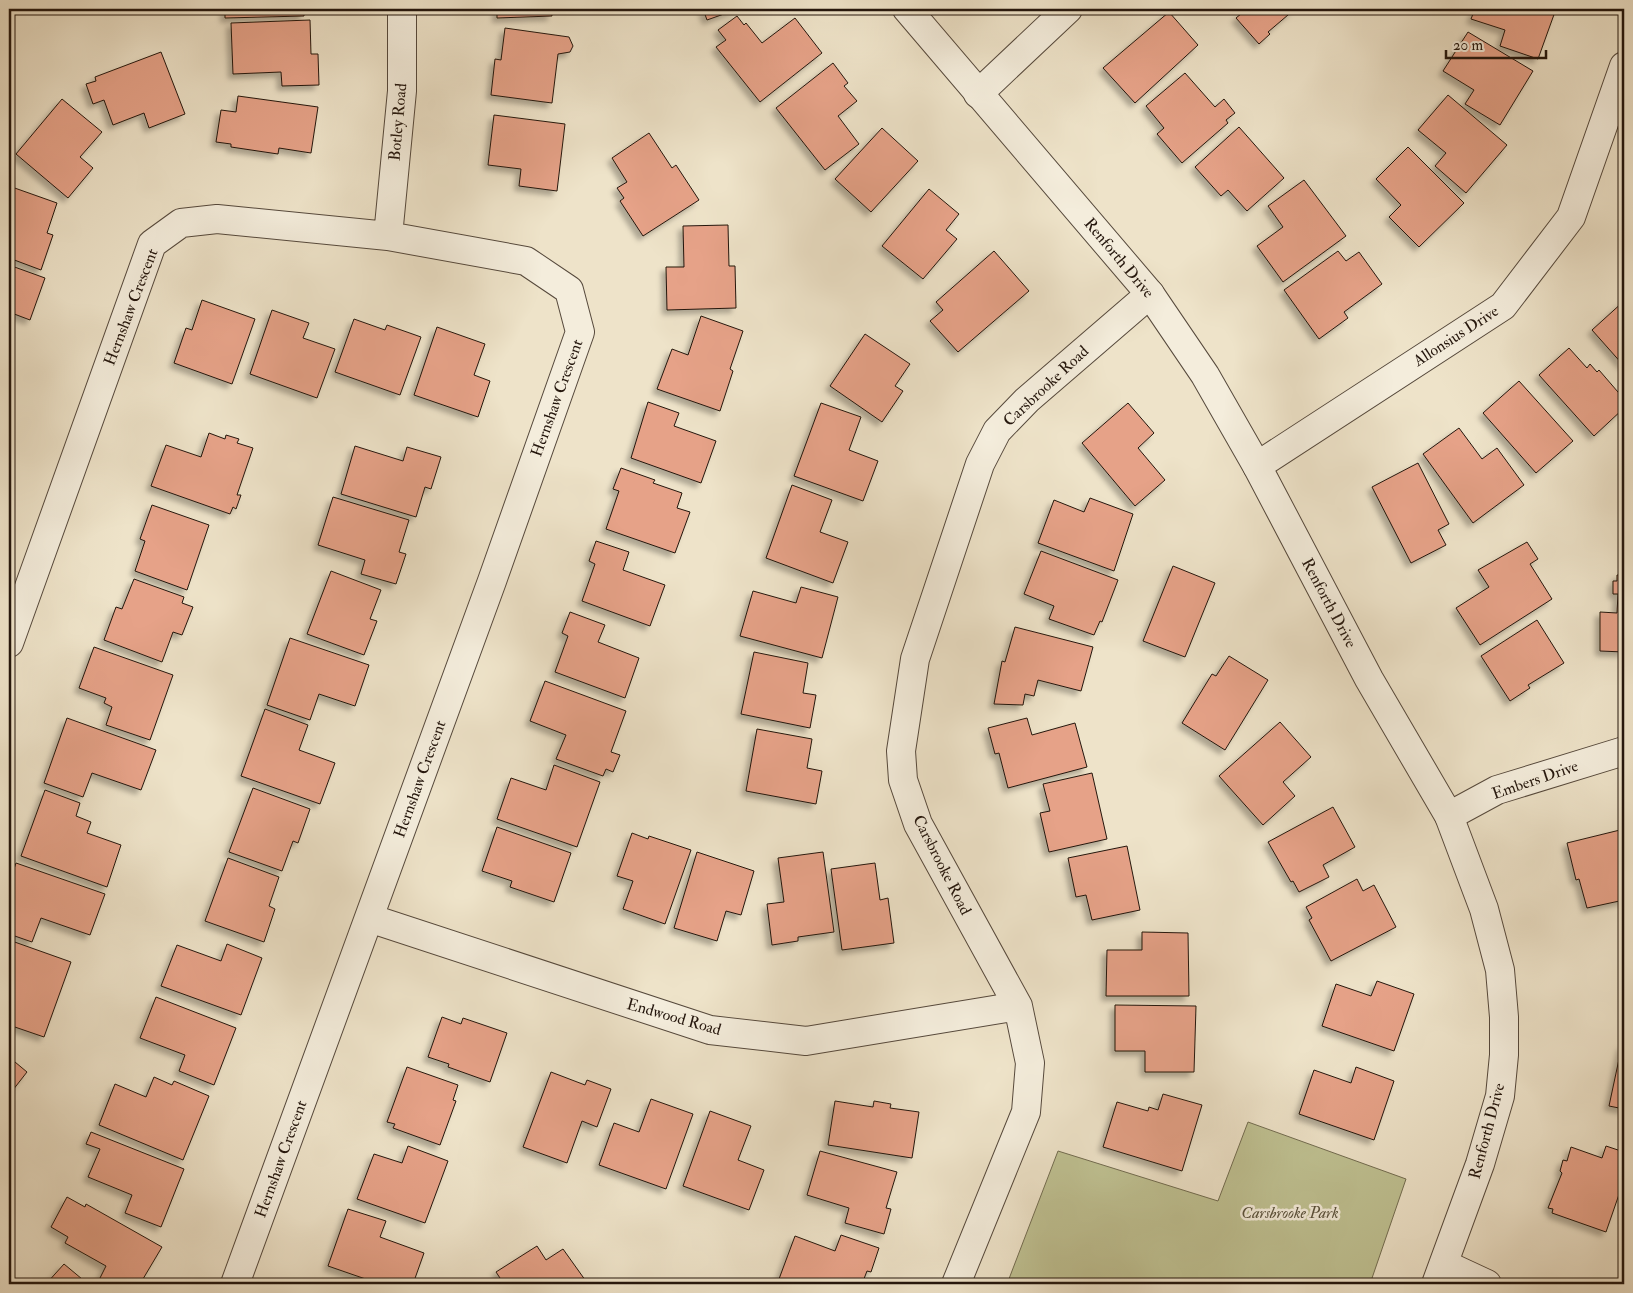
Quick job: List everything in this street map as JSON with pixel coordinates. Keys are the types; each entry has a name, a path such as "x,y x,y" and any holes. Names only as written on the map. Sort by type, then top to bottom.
{"street":[{"name":"Botley Road","path":"388,236 402,91 402,9"},
{"name":"Renforth Drive","path":"907,9 1150,294 1205,375 1257,466 1369,679 1448,816 1484,909 1500,970 1504,1017 1504,1055 1500,1096 1480,1164 1440,1274"},
{"path":"978,94 1068,9"},
{"name":"Allonsius Drive","path":"1257,466 1306,436 1503,306 1571,218 1624,66"},
{"name":"Hernshaw Crescent","path":"9,643 152,244 181,223 217,218 388,236 526,260 569,290 580,332 235,1284"},
{"name":"Carsbrooke Road","path":"956,1284 1026,1112 1030,1063 1018,1006 918,824 903,780 901,752 915,659 980,464 997,431 1027,400 1150,294"},
{"name":"Embers Drive","path":"1448,816 1497,790 1624,751"},
{"name":"Endwood Road","path":"369,918 710,1030 806,1041 1018,1006"},
{"path":"1440,1274 1487,1284"}],"green space":[{"name":"Carsbrooke Park","path":"1248,1122 1406,1179 1370,1284 1007,1284 1058,1151 1218,1201"}],"building":[{"path":"225,9 304,9 304,16 225,18"},
{"path":"497,9 551,9 552,16 497,18"},
{"path":"703,9 738,9 707,20"},
{"path":"1247,9 1295,9 1268,32 1270,34 1259,44 1236,18"},
{"path":"1475,9 1556,9 1538,59 1500,46 1505,30 1471,19"},
{"path":"1169,12 1198,45 1135,103 1103,68"},
{"path":"737,16 744,25 746,23 762,43 795,18 822,53 760,102 716,47 726,40 718,30"},
{"path":"310,20 311,54 318,54 319,85 282,86 281,72 233,74 231,23"},
{"path":"505,28 569,37 573,46 570,52 558,54 552,103 491,95 495,59 501,60"},
{"path":"1468,32 1533,71 1500,125 1465,104 1474,90 1443,71"},
{"path":"161,52 185,114 149,128 144,113 113,125 104,100 93,104 86,84 96,81 95,77"},
{"path":"833,63 848,83 844,86 857,101 838,116 859,144 825,170 776,108"},
{"path":"1185,73 1215,107 1224,99 1235,113 1226,120 1228,123 1182,163 1157,134 1164,128 1146,106"},
{"path":"1448,95 1507,145 1466,193 1435,166 1446,153 1418,130"},
{"path":"238,96 318,107 311,153 279,148 278,154 231,147 231,144 216,142 221,110 236,112"},
{"path":"62,99 102,132 80,157 93,168 68,198 16,154"},
{"path":"494,115 565,124 557,191 519,186 521,169 488,165"},
{"path":"1239,127 1284,178 1247,211 1228,190 1221,196 1195,167"},
{"path":"882,128 918,161 871,212 835,179"},
{"path":"649,133 672,168 676,165 699,200 643,236 620,201 624,198 617,188 627,182 612,158"},
{"path":"1408,147 1464,203 1419,247 1389,217 1401,205 1376,179"},
{"path":"1304,180 1346,236 1283,282 1257,246 1283,227 1268,206"},
{"path":"9,186 57,203 47,233 53,235 41,270 9,258"},
{"path":"929,189 959,214 946,230 957,239 923,279 882,246"},
{"path":"728,225 729,266 735,266 736,308 667,310 666,267 684,267 683,226"},
{"path":"994,251 1029,291 958,352 930,321 943,310 936,302"},
{"path":"1338,251 1346,261 1359,252 1382,284 1344,312 1348,318 1319,339 1284,290"},
{"path":"9,265 45,278 30,320 9,312"},
{"path":"202,300 255,319 232,384 174,363 186,328 192,330"},
{"path":"1624,301 1624,366 1592,330"},
{"path":"272,310 309,323 303,338 335,349 317,398 250,374"},
{"path":"701,316 743,331 730,369 733,371 720,411 657,389 672,349 688,355"},
{"path":"354,319 385,330 387,325 421,337 400,395 335,372"},
{"path":"437,327 485,344 474,375 490,381 478,417 414,395"},
{"path":"865,334 910,364 895,386 903,391 882,422 830,386"},
{"path":"1569,348 1587,368 1590,364 1597,372 1599,370 1624,399 1624,408 1594,436 1539,375"},
{"path":"1519,381 1573,441 1536,473 1483,413"},
{"path":"648,402 679,413 674,426 716,441 701,483 631,458"},
{"path":"821,403 861,417 849,450 878,461 863,501 794,476"},
{"path":"1128,403 1154,433 1138,448 1165,480 1135,506 1082,443"},
{"path":"1459,428 1482,459 1497,448 1524,485 1473,523 1423,454"},
{"path":"209,433 225,439 226,435 239,439 237,443 253,448 237,495 241,495 236,509 233,507 230,514 151,486 166,445 201,457"},
{"path":"355,446 403,461 407,447 441,457 431,489 425,487 416,517 341,494"},
{"path":"1418,463 1449,524 1438,530 1446,545 1411,563 1372,487"},
{"path":"621,468 655,480 653,483 682,493 677,508 690,512 675,553 606,529 619,491 613,489"},
{"path":"792,485 832,500 820,532 848,542 833,583 766,558"},
{"path":"333,497 409,520 399,552 406,554 396,584 361,574 365,560 318,545"},
{"path":"1090,498 1133,514 1114,571 1038,543 1054,500 1084,512"},
{"path":"152,505 209,525 187,590 135,571 145,541 140,539"},
{"path":"596,541 629,552 623,570 665,585 650,626 582,601 595,564 589,561"},
{"path":"1527,542 1538,559 1530,564 1552,599 1480,645 1456,608 1489,587 1478,570"},
{"path":"1041,551 1118,580 1102,622 1100,621 1094,635 1049,619 1054,606 1024,594"},
{"path":"1173,566 1215,583 1185,657 1143,641"},
{"path":"331,571 381,590 370,619 377,621 364,655 307,634"},
{"path":"1617,575 1624,575 1624,652 1600,651 1600,612 1617,613 1618,594 1613,594 1613,581 1617,581"},
{"path":"134,579 184,597 182,603 193,607 182,635 173,632 162,662 104,640 116,607 122,609"},
{"path":"801,587 838,597 822,658 740,636 753,591 796,603"},
{"path":"570,612 605,625 598,642 639,658 625,698 555,672 568,636 562,633"},
{"path":"1537,620 1564,663 1528,685 1530,688 1510,701 1481,656"},
{"path":"1015,627 1093,647 1081,691 1038,680 1034,696 1025,694 1023,705 994,704 1002,661 1005,662"},
{"path":"290,638 369,665 355,706 319,694 310,720 267,705"},
{"path":"94,647 173,675 150,740 106,725 112,707 104,703 106,698 79,688"},
{"path":"754,652 808,663 803,693 816,695 810,728 741,714"},
{"path":"1229,656 1268,680 1225,750 1182,723 1212,674 1216,676"},
{"path":"545,681 626,711 611,752 620,755 613,772 606,769 603,776 556,759 566,735 530,721"},
{"path":"265,709 308,725 299,750 335,763 320,804 241,776"},
{"path":"67,718 156,750 141,790 92,773 83,797 44,783"},
{"path":"1027,718 1032,735 1075,723 1087,767 1008,788 999,753 995,754 988,728"},
{"path":"1280,722 1311,757 1283,782 1295,796 1263,825 1219,776"},
{"path":"757,729 812,739 807,768 822,771 816,804 746,791"},
{"path":"554,765 600,782 577,847 497,819 511,778 546,790"},
{"path":"1092,773 1107,839 1049,852 1040,813 1050,811 1043,784"},
{"path":"253,788 310,809 298,843 293,841 282,871 229,852"},
{"path":"45,790 80,803 76,816 91,822 87,833 121,845 107,887 21,856"},
{"path":"1333,807 1355,847 1323,865 1329,877 1299,892 1293,881 1291,882 1268,842"},
{"path":"497,827 571,853 554,902 510,887 512,881 482,871"},
{"path":"1624,829 1624,900 1587,908 1579,879 1576,880 1567,843"},
{"path":"632,833 648,839 649,836 691,850 665,924 623,909 633,881 617,876"},
{"path":"1127,846 1140,910 1092,920 1086,895 1076,897 1068,858"},
{"path":"697,852 754,871 741,915 726,911 717,941 674,928"},
{"path":"823,852 834,932 798,937 798,941 772,945 767,904 784,902 778,858"},
{"path":"228,858 279,877 269,906 275,909 264,942 205,921"},
{"path":"16,863 105,894 90,935 41,918 32,942 9,934 9,884"},
{"path":"875,863 880,900 888,898 894,943 842,950 831,869"},
{"path":"1357,879 1363,891 1374,885 1396,927 1331,961 1309,920 1312,918 1306,907"},
{"path":"1142,932 1188,933 1189,996 1106,996 1107,950 1142,950"},
{"path":"9,940 71,962 44,1037 9,1025"},
{"path":"227,944 262,958 241,1015 161,986 177,945 221,961"},
{"path":"1377,981 1414,994 1394,1051 1322,1026 1336,984 1371,996"},
{"path":"156,997 236,1028 214,1085 179,1071 185,1055 140,1038"},
{"path":"1115,1005 1196,1006 1194,1072 1145,1072 1145,1051 1115,1051"},
{"path":"442,1017 461,1024 463,1018 507,1033 490,1082 448,1067 449,1064 428,1057"},
{"path":"1622,1045 1624,1045 1624,1109 1609,1106"},
{"path":"9,1057 27,1072 9,1095"},
{"path":"407,1067 458,1085 453,1100 456,1101 440,1145 393,1128 395,1124 387,1122"},
{"path":"1356,1067 1394,1081 1374,1140 1299,1114 1314,1070 1351,1083"},
{"path":"551,1072 585,1085 587,1080 611,1089 597,1127 582,1121 567,1163 523,1147"},
{"path":"154,1077 172,1085 174,1081 209,1096 183,1160 99,1125 115,1084 146,1097"},
{"path":"1163,1094 1202,1105 1182,1171 1103,1147 1117,1102 1148,1111 1149,1107 1158,1110"},
{"path":"651,1099 693,1114 666,1189 599,1165 614,1123 639,1132"},
{"path":"835,1101 873,1107 874,1101 891,1104 890,1108 919,1112 912,1158 828,1145"},
{"path":"710,1111 751,1126 738,1160 764,1170 749,1210 683,1186"},
{"path":"91,1132 184,1169 161,1227 125,1213 132,1195 88,1177 100,1149 86,1144"},
{"path":"408,1146 448,1161 425,1223 357,1199 374,1154 402,1163"},
{"path":"1606,1146 1624,1152 1624,1180 1606,1232 1552,1213 1553,1209 1548,1208 1562,1173 1560,1171 1563,1160 1567,1161 1571,1147 1602,1158"},
{"path":"820,1151 897,1172 886,1208 891,1209 884,1234 845,1223 849,1208 807,1195"},
{"path":"67,1197 85,1207 86,1204 162,1247 140,1284 102,1284 98,1282 106,1266 65,1243 68,1237 51,1227"},
{"path":"348,1209 386,1221 380,1237 424,1253 413,1284 380,1284 328,1266"},
{"path":"841,1235 879,1248 871,1272 867,1271 862,1284 795,1284 779,1279 795,1236 835,1251"},
{"path":"537,1246 546,1260 563,1249 588,1284 504,1284 496,1272"},
{"path":"64,1264 88,1284 46,1284"}]}
